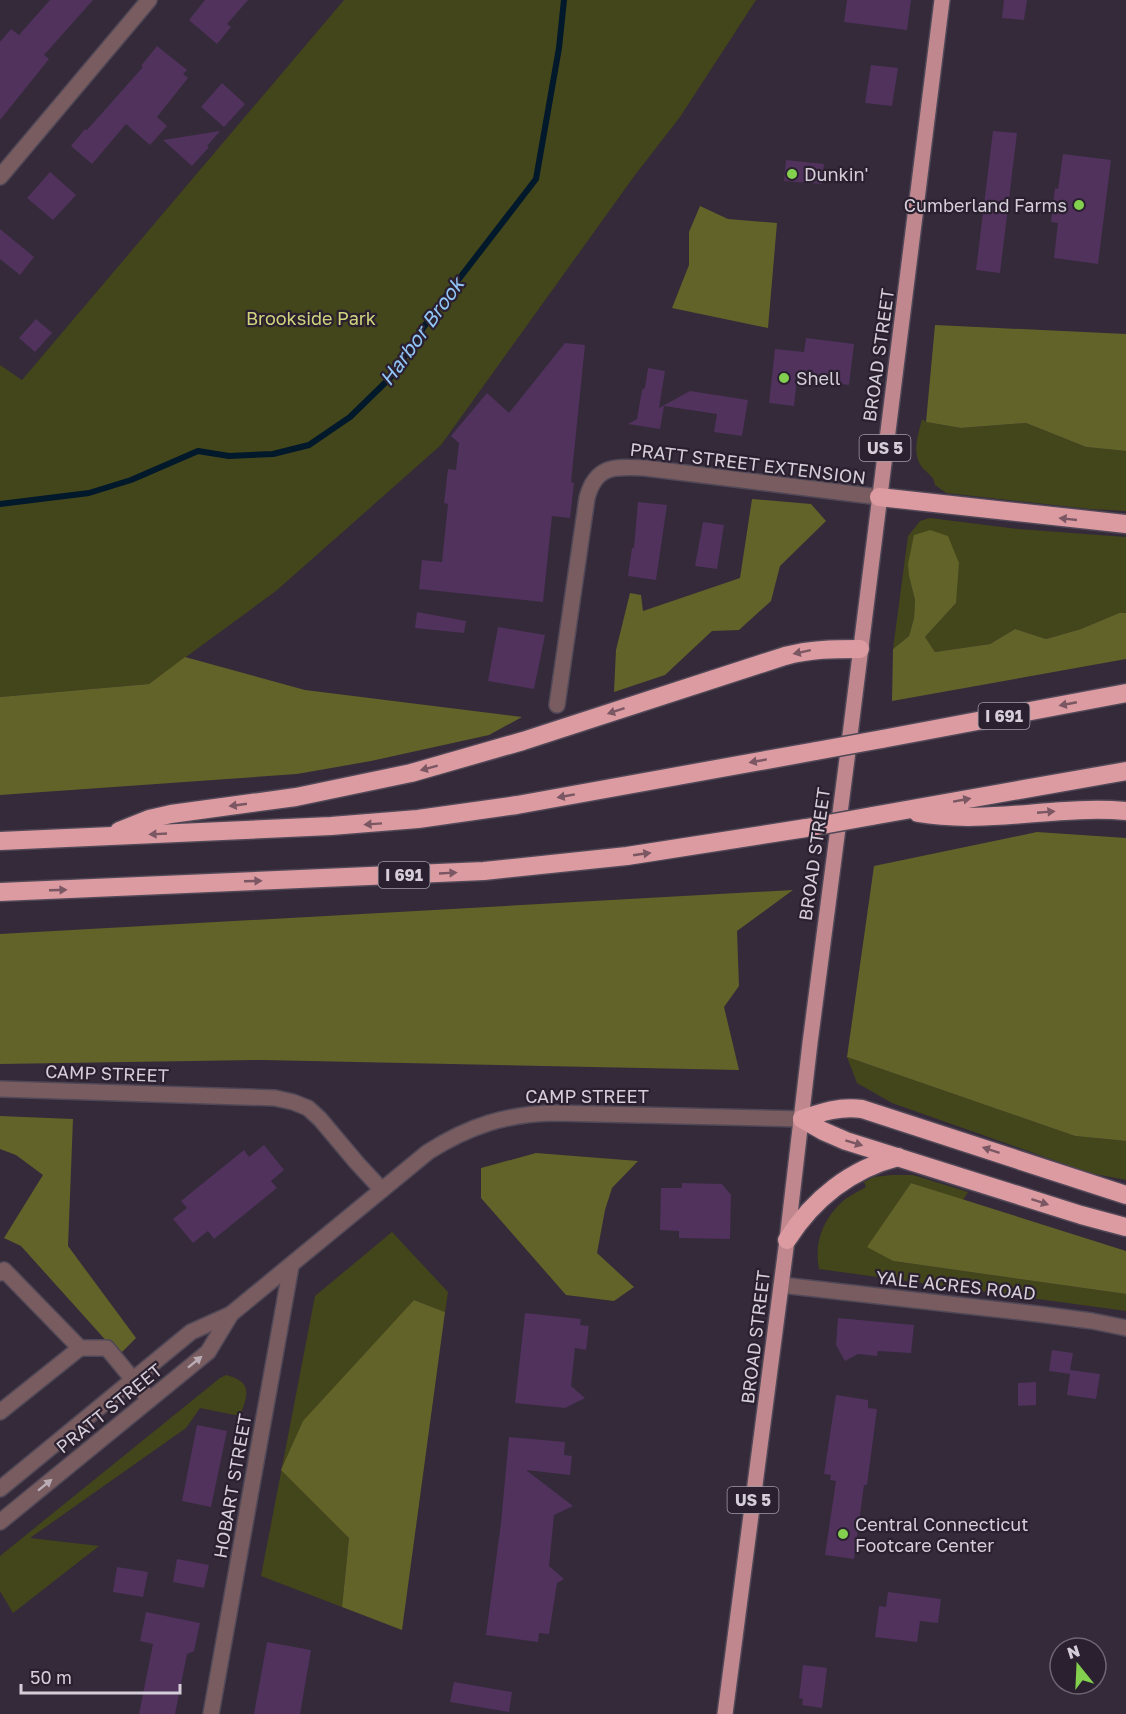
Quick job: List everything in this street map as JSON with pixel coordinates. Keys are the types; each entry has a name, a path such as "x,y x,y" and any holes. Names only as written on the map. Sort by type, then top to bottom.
{"highway":[{"path":"879,497 1126,524"},
{"path":"104,836 149,819 171,814 286,798 411,772 523,741 785,656 809,650 860,649"},
{"name":"I 691","path":"0,841 331,826 418,819 517,805 1126,693"},
{"name":"I 691","path":"0,892 494,870 627,856 806,828 1126,771"},
{"path":"904,810 969,818 1078,810 1126,811"},
{"path":"802,1119 837,1109 862,1109 1126,1195"},
{"path":"802,1119 835,1137 1081,1215 1126,1227"},
{"path":"787,1240 817,1203 840,1183 867,1167 899,1157"}],"main road":[{"name":"BROAD STREET","path":"725,1714 787,1240 811,1032 942,0"}],"street":[{"path":"0,177 149,0"},
{"name":"PRATT STREET EXTENSION","path":"557,705 587,498 593,482 601,473 618,468 645,468 879,497"},
{"name":"CAMP STREET","path":"0,1089 275,1098 292,1102 308,1108 320,1119 382,1190 445,1141 473,1127 523,1115 554,1113 802,1119"},
{"name":"PRATT STREET","path":"0,1489 191,1332 231,1314 382,1190"},
{"name":"HOBART STREET","path":"211,1714 291,1266"},
{"path":"2,1270 80,1348"},
{"name":"YALE ACRES ROAD","path":"781,1285 1038,1314 1126,1328"},
{"name":"PRATT STREET","path":"0,1522 208,1352 231,1314"},
{"path":"0,1412 80,1348 107,1348 149,1399"}],"green space":[{"name":"Brookside Park","path":"344,0 756,0 680,117 635,175 441,445 276,591 149,684 0,697 0,365 22,380"},
{"path":"922,419 926,422 961,428 1026,423 1086,447 1126,451 1126,511 946,493 935,485 933,479 918,461 917,443"},
{"path":"930,518 1019,529 1126,537 1126,613 1119,613 1081,629 1046,639 1015,629 990,644 935,652 925,637 956,603 909,576 915,600 914,618 909,636 893,649 908,536 920,521"},
{"path":"847,1057 1075,1136 1126,1141 1126,1180 1090,1173 892,1103 857,1083"},
{"path":"913,1175 968,1192 963,1200 911,1183 868,1247 893,1261 1126,1294 1126,1311 819,1269 818,1250 821,1233 835,1209 847,1198 866,1187 864,1182 874,1177"},
{"path":"392,1232 448,1292 445,1312 414,1300 282,1470 349,1538 342,1607 261,1576 315,1296"},
{"path":"226,1375 241,1381 246,1390 240,1416 200,1408 186,1428 30,1538 99,1546 13,1613 0,1591 0,1556"}],"shaded area":[{"path":"700,206 728,219 777,223 768,328 672,308 689,265 689,232"},
{"path":"935,325 1126,334 1126,451 1086,447 1026,423 961,428 926,422"},
{"path":"752,499 811,504 826,521 780,566 771,601 739,630 712,631 665,675 614,692 616,650 630,593 641,595 643,611 740,578"},
{"path":"930,530 948,536 959,563 956,603 925,637 935,652 990,644 1015,629 1046,639 1081,629 1119,613 1126,613 1126,659 892,701 893,649 909,636 914,618 915,600 908,564 914,535"},
{"path":"185,657 305,690 522,717 489,735 371,761 297,774 0,795 0,697 149,684"},
{"path":"1037,832 1126,838 1126,1141 1075,1136 847,1057 874,866"},
{"path":"793,890 737,931 739,986 724,1007 739,1070 262,1060 0,1064 0,934"},
{"path":"0,1116 73,1119 68,1246 136,1338 119,1355 21,1246 4,1238 43,1175 16,1155 0,1149"},
{"path":"536,1153 638,1161 612,1188 605,1210 597,1253 634,1287 614,1301 566,1295 481,1198 481,1168"},
{"path":"911,1183 1126,1251 1126,1294 893,1261 867,1247"},
{"path":"414,1300 445,1312 402,1630 342,1607 349,1538 281,1470 303,1421"}],"building":[{"path":"50,0 93,0 44,55 49,59 0,120 0,42 11,29 19,35"},
{"path":"205,0 248,0 227,24 231,27 217,44 189,20"},
{"path":"847,0 911,0 907,30 844,22"},
{"path":"1004,0 1027,0 1024,20 1002,18"},
{"path":"157,46 187,70 183,74 188,78 157,117 167,126 150,145 126,124 92,164 71,146 143,67 141,66"},
{"path":"871,65 898,68 892,106 865,103"},
{"path":"222,83 245,104 224,127 201,107"},
{"path":"220,131 192,166 163,140"},
{"name":"Cumberland Farms","path":"993,131 1017,133 1000,273 976,270"},
{"name":"Cumberland Farms","path":"1063,154 1111,160 1098,264 1054,258 1058,223 1051,222 1055,188 1058,189"},
{"name":"Dunkin'","path":"786,160 824,164 822,184 784,181"},
{"path":"50,172 76,195 53,220 27,198"},
{"path":"0,229 34,257 20,275 0,259"},
{"path":"36,319 52,333 35,352 19,338"},
{"path":"806,338 854,344 849,385 797,378 794,406 769,403 775,349 804,352"},
{"path":"565,343 585,345 571,482 574,483 570,518 552,516 543,602 419,589 422,560 442,562 448,504 444,503 448,469 456,470 459,443 451,436 487,393 509,413"},
{"path":"648,368 665,371 659,408 690,391 748,400 742,436 714,432 717,414 664,406 660,429 628,424 637,419"},
{"path":"638,502 667,505 656,580 628,576 632,548 634,548"},
{"path":"703,522 724,525 717,569 695,566"},
{"path":"417,612 466,621 464,633 415,628"},
{"path":"498,627 545,635 534,689 488,681"},
{"path":"264,1145 284,1170 271,1181 277,1188 214,1239 208,1231 193,1243 173,1219 187,1208 181,1201 244,1150 249,1157"},
{"path":"682,1183 722,1184 731,1195 730,1239 679,1238 679,1231 660,1230 661,1188 682,1188"},
{"path":"525,1313 581,1319 580,1325 589,1326 586,1350 575,1348 571,1386 585,1398 565,1408 515,1403"},
{"path":"838,1318 914,1325 911,1353 878,1351 877,1356 858,1354 845,1361 836,1345"},
{"path":"1052,1350 1073,1353 1070,1370 1100,1374 1096,1399 1067,1395 1070,1374 1049,1371"},
{"path":"1036,1382 1036,1405 1018,1406 1018,1383"},
{"path":"836,1395 868,1400 868,1408 877,1409 854,1559 825,1555 836,1481 830,1480 831,1475 824,1474"},
{"path":"197,1425 227,1431 211,1507 182,1501"},
{"path":"509,1437 565,1442 564,1455 572,1456 570,1475 526,1470 573,1506 554,1515 549,1566 564,1579 557,1583 549,1634 539,1633 538,1642 486,1635 501,1523"},
{"path":"177,1559 209,1565 204,1588 173,1582"},
{"path":"117,1567 148,1572 143,1597 113,1592"},
{"path":"888,1592 941,1599 938,1623 920,1621 917,1642 875,1637 879,1606 886,1607"},
{"path":"146,1612 200,1623 194,1651 187,1654 175,1714 139,1714 153,1644 140,1641"},
{"path":"267,1642 311,1650 300,1714 254,1714"},
{"path":"803,1665 827,1668 822,1708 802,1705 803,1699 799,1698"},
{"path":"454,1682 512,1692 509,1712 450,1702"}],"waterway":[{"name":"Harbor Brook","path":"0,504 89,493 131,480 198,451 229,456 273,454 309,445 350,417 390,378 435,310 536,179 559,48 564,0"}],"place":[{"name":"Dunkin'","path":"792,174"},
{"name":"Cumberland Farms","path":"1079,205"},
{"name":"Shell","path":"784,378"},
{"name":"Central Connecticut Footcare Center","path":"843,1534"}]}
